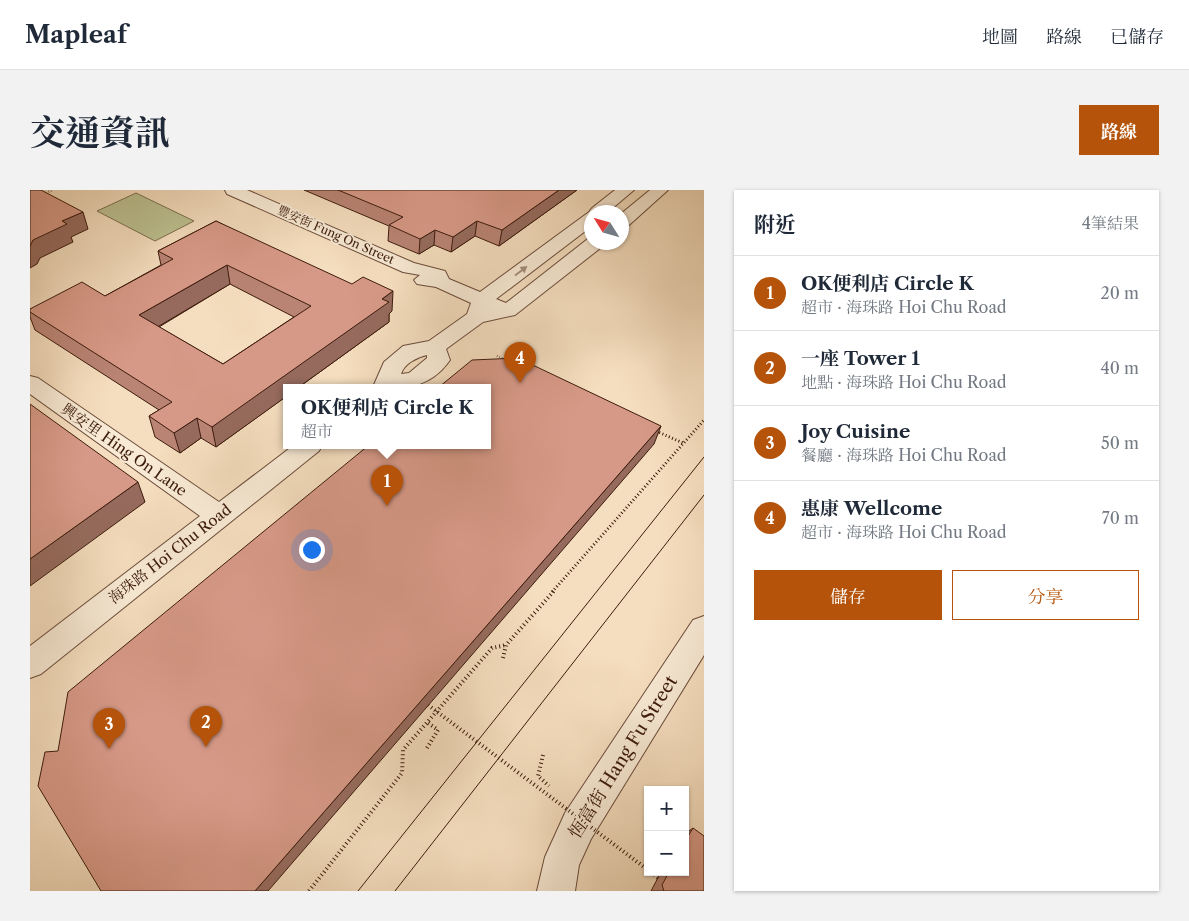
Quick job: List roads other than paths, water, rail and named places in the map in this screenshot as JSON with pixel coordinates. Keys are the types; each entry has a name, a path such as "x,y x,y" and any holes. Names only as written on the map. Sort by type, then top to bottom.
{"street":[{"name":"豐安街 Fung On Street","path":"233,190 410,268 414,276 420,279 427,282 440,282 479,309"},
{"path":"607,205 626,190"},
{"path":"629,216 660,190"},
{"path":"394,384 416,379 439,360 435,347 584,224"},
{"path":"479,309 508,311 586,250"},
{"name":"興安里 Hing On Lane","path":"30,384 219,516"},
{"name":"海珠路 Hoi Chu Road","path":"30,664 305,449"},
{"name":"恆富街 Hang Fu Street","path":"556,891 560,865 568,844 578,826 704,628"}],"tram line":[{"path":"358,891 704,457"},
{"path":"395,891 704,495"}],"place":[{"name":"惠康 Wellcome","path":"520,383"},
{"name":"OK便利店 Circle K","path":"387,506"},
{"name":"一座 Tower 1","path":"206,747"},
{"name":"Joy Cuisine","path":"109,749"}]}
